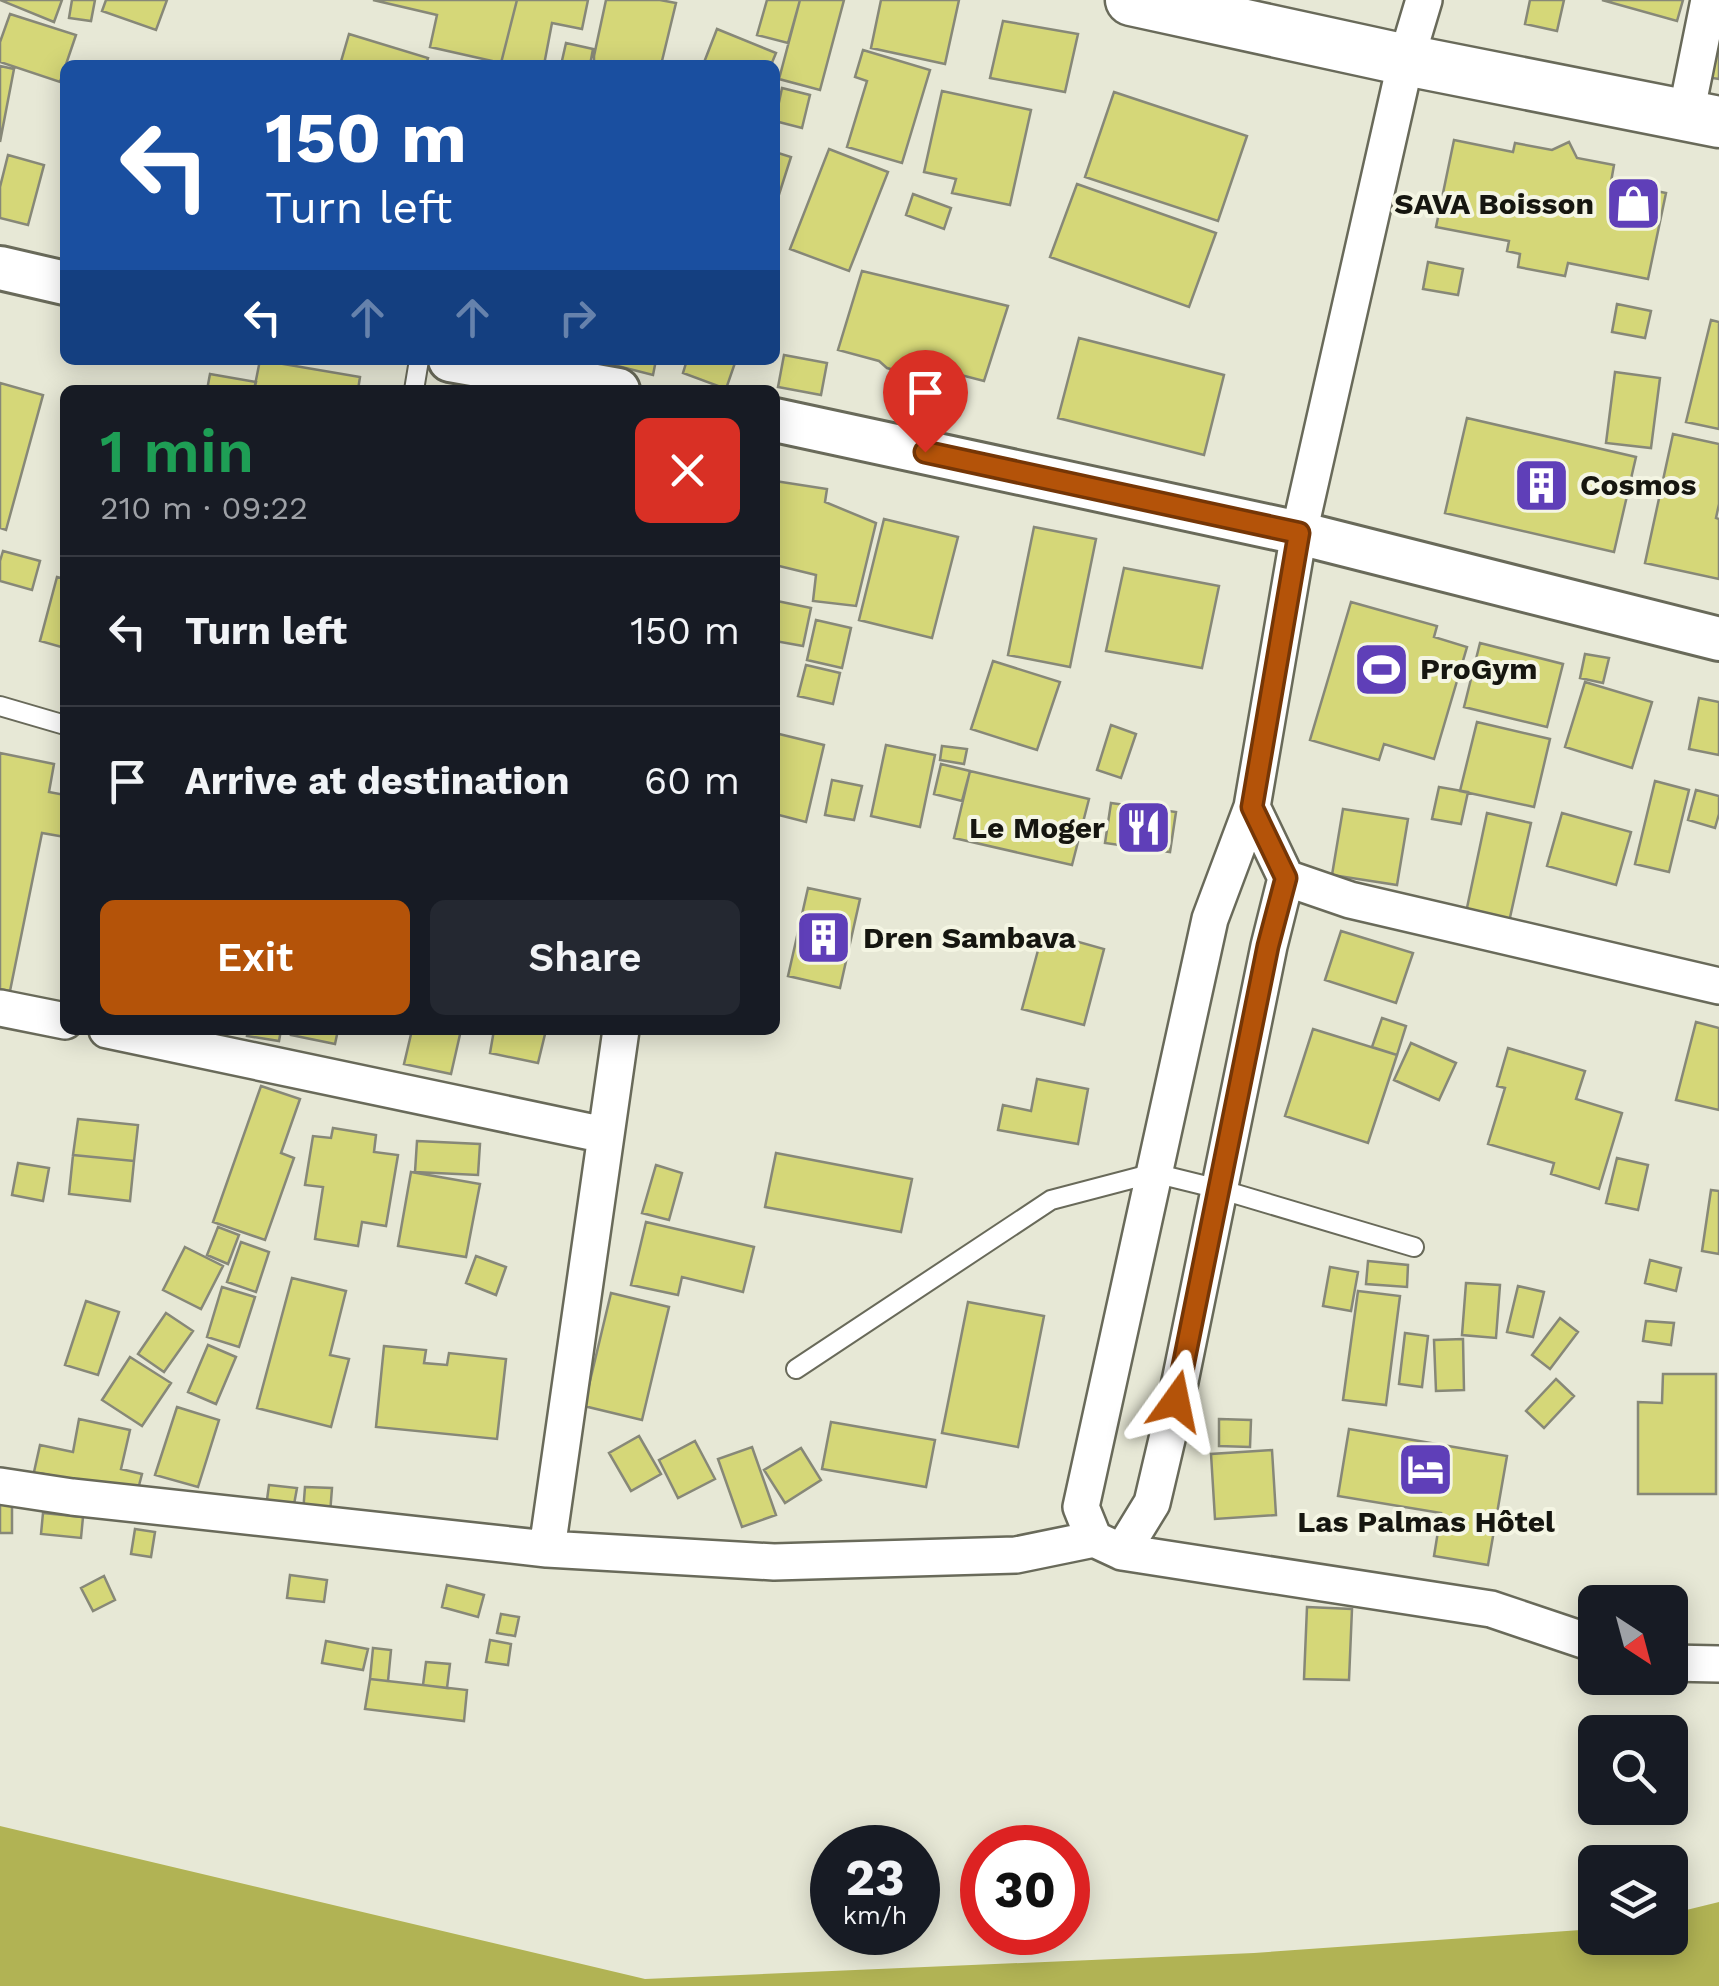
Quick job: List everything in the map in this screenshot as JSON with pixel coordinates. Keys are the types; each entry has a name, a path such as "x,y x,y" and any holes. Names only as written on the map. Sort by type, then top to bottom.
{"main road":[{"path":"1131,0 1406,60 1702,118"}],"street":[{"path":"1108,1545 1081,1507 1210,920 1252,807 1299,533 1406,60 1424,0"},
{"path":"1702,118 1709,0"},
{"path":"0,268 60,281"},
{"path":"478,365 590,385"},
{"path":"780,421 1299,533 1719,639"},
{"path":"1108,1545 1152,1503 1268,946 1286,878 1252,807"},
{"path":"1286,878 1350,900 1719,986"},
{"path":"0,1008 60,1020"},
{"path":"130,1035 605,1135"},
{"path":"548,1549 620,1035"},
{"path":"0,1486 548,1549 774,1562 1016,1555 1108,1545 1491,1609 1578,1638"},
{"path":"1688,1663 1719,1664"}],"lane":[{"path":"0,706 60,724"},
{"path":"796,1369 1051,1200 1154,1173 1414,1247"}],"shaded area":[{"path":"0,1826 645,1979 1254,1953 1578,1930 1578,1955 1688,1955 1688,1910 1719,1902 1719,1986 0,1986"}],"building":[{"path":"0,0 62,0 54,22"},
{"path":"72,0 95,0 91,21 69,18"},
{"path":"106,0 167,0 156,30 102,11"},
{"path":"373,0 517,0 502,60 430,47 437,15"},
{"path":"517,0 588,0 582,29 552,23 545,60 502,60"},
{"path":"606,0 676,3 662,60 594,60"},
{"path":"767,0 800,0 788,43 757,35"},
{"path":"800,0 844,0 820,90 780,79"},
{"path":"881,0 959,0 945,64 871,48"},
{"path":"1530,0 1564,0 1557,31 1525,24"},
{"path":"1602,0 1683,0 1677,21"},
{"path":"1719,12 1719,79 1706,77"},
{"path":"10,14 76,35 67,60 60,60 60,82 0,62 0,42"},
{"path":"1003,21 1078,34 1065,92 990,78"},
{"path":"717,29 776,53 773,60 705,60"},
{"path":"349,34 428,58 427,60 341,60"},
{"path":"566,43 593,49 591,60 562,60"},
{"path":"863,50 930,70 902,163 847,147 867,81 855,77"},
{"path":"0,66 14,69 0,142"},
{"path":"782,88 810,95 802,128 780,122"},
{"path":"942,91 1031,110 1010,205 952,193 956,179 924,172"},
{"path":"1114,92 1247,136 1218,221 1085,177"},
{"path":"1454,140 1513,152 1515,143 1552,150 1569,142 1577,158 1614,165 1611,182 1666,193 1648,279 1568,263 1565,276 1518,267 1520,254 1507,251 1509,241 1436,227"},
{"path":"829,149 888,172 849,271 790,249"},
{"path":"780,154 791,157 780,191"},
{"path":"8,155 44,165 28,225 0,218 0,187"},
{"path":"1077,184 1216,233 1189,307 1050,257"},
{"path":"913,194 951,208 944,229 906,215"},
{"path":"1428,262 1463,269 1458,295 1423,289"},
{"path":"862,271 1008,306 984,381 934,368 916,376 838,350"},
{"path":"1617,304 1651,311 1645,338 1612,332"},
{"path":"1711,320 1719,322 1719,429 1686,422"},
{"path":"1079,338 1224,375 1204,455 1058,418"},
{"path":"784,355 827,363 821,395 778,385"},
{"path":"259,365 289,365 360,377 359,385 255,385"},
{"path":"614,365 655,365 653,375"},
{"path":"685,365 734,365 727,385 715,385 683,373"},
{"path":"1615,372 1660,378 1651,448 1606,443"},
{"path":"210,374 256,382 255,385 208,385"},
{"path":"0,383 43,395 6,530 0,528"},
{"name":"Cosmos","path":"1467,418 1636,457 1614,552 1445,513"},
{"path":"1673,434 1719,444 1719,579 1645,563"},
{"path":"780,482 827,489 825,502 876,523 856,606 813,601 816,575 780,566"},
{"path":"884,519 958,537 932,638 859,620"},
{"path":"1034,527 1096,539 1070,667 1008,655"},
{"path":"3,551 40,561 32,590 0,581"},
{"path":"1124,568 1219,586 1202,668 1106,651"},
{"path":"57,577 60,578 60,647 40,641"},
{"path":"780,602 811,608 803,646 780,642"},
{"path":"1351,602 1437,626 1434,637 1467,647 1434,759 1384,744 1379,760 1310,740"},
{"path":"816,620 851,628 842,668 807,660"},
{"path":"1480,643 1563,664 1547,727 1464,707"},
{"path":"1585,654 1609,658 1603,683 1580,678"},
{"path":"993,661 1060,682 1037,750 971,729"},
{"path":"806,665 840,673 833,704 798,696"},
{"path":"1585,682 1652,702 1632,768 1565,747"},
{"path":"1699,698 1719,702 1719,755 1689,749"},
{"path":"1477,722 1550,739 1534,807 1460,791"},
{"path":"1111,725 1136,734 1121,778 1097,770"},
{"path":"780,734 824,745 806,822 780,815"},
{"path":"886,745 935,755 920,827 871,816"},
{"path":"942,746 967,749 964,764 940,760"},
{"path":"0,753 54,764 49,792 60,794 60,836 42,833 10,991 0,989"},
{"path":"941,764 970,771 962,801 934,794"},
{"path":"970,771 1089,799 1072,865 954,838"},
{"path":"832,780 862,786 854,820 825,815"},
{"path":"1655,781 1689,790 1669,872 1635,864"},
{"path":"1439,787 1468,792 1461,824 1432,819"},
{"path":"1696,790 1719,796 1715,828 1688,820"},
{"path":"1111,803 1176,812 1170,852 1105,843"},
{"path":"1343,809 1408,819 1397,885 1332,875"},
{"path":"1487,813 1531,823 1507,931 1464,922"},
{"path":"1562,813 1631,832 1616,885 1547,866"},
{"name":"Dren Sambava","path":"808,888 860,899 840,988 788,976"},
{"path":"1341,931 1413,953 1396,1003 1325,980"},
{"path":"1043,932 1104,949 1084,1025 1022,1009"},
{"path":"1382,1018 1406,1026 1397,1055 1372,1047"},
{"path":"1696,1022 1719,1028 1719,1110 1676,1100"},
{"path":"1313,1029 1397,1055 1368,1143 1285,1116"},
{"path":"247,1035 280,1035 279,1041"},
{"path":"291,1035 337,1035 335,1044"},
{"path":"411,1035 460,1035 451,1074 404,1064"},
{"path":"493,1035 545,1035 538,1063 490,1053"},
{"path":"1411,1043 1456,1063 1439,1100 1394,1080"},
{"path":"1508,1048 1585,1071 1576,1099 1622,1113 1599,1189 1551,1174 1554,1163 1488,1144 1505,1088 1497,1086"},
{"path":"1037,1079 1088,1089 1078,1144 998,1130 1003,1105 1031,1111"},
{"path":"261,1086 300,1099 281,1153 294,1158 265,1240 213,1222"},
{"path":"78,1119 138,1125 134,1161 73,1155"},
{"path":"333,1128 376,1135 374,1152 398,1155 386,1226 362,1222 358,1246 315,1239 323,1187 305,1185 313,1136 331,1138"},
{"path":"417,1141 480,1144 478,1175 415,1172"},
{"path":"776,1153 912,1179 901,1232 765,1207"},
{"path":"73,1155 134,1161 130,1201 69,1194"},
{"path":"1617,1158 1648,1165 1638,1210 1606,1203"},
{"path":"18,1163 49,1168 43,1201 12,1195"},
{"path":"656,1165 682,1173 669,1220 642,1213"},
{"path":"411,1172 480,1184 466,1257 398,1246"},
{"path":"1711,1190 1719,1191 1719,1254 1702,1251"},
{"path":"646,1222 754,1247 743,1292 682,1277 678,1295 631,1285"},
{"path":"218,1227 239,1235 228,1264 207,1255"},
{"path":"241,1242 269,1252 256,1292 227,1282"},
{"path":"185,1247 223,1266 201,1309 163,1290"},
{"path":"476,1256 506,1267 496,1295 466,1283"},
{"path":"1650,1260 1681,1268 1676,1291 1645,1283"},
{"path":"1368,1261 1408,1265 1407,1287 1366,1284"},
{"path":"1330,1267 1358,1272 1351,1311 1323,1306"},
{"path":"292,1278 346,1291 330,1355 349,1359 331,1427 257,1408"},
{"path":"1466,1283 1500,1285 1496,1338 1462,1335"},
{"path":"1518,1286 1544,1292 1533,1337 1507,1332"},
{"path":"222,1287 255,1297 239,1347 207,1337"},
{"path":"1358,1291 1400,1296 1386,1405 1343,1400"},
{"path":"611,1293 669,1307 642,1420 584,1406"},
{"path":"86,1301 119,1312 98,1375 65,1365"},
{"path":"968,1302 1044,1316 1018,1447 942,1433"},
{"path":"166,1313 193,1331 164,1372 138,1354"},
{"path":"1560,1318 1578,1332 1550,1369 1532,1355"},
{"path":"1646,1321 1674,1323 1671,1345 1643,1341"},
{"path":"1405,1333 1428,1336 1422,1387 1399,1384"},
{"path":"1463,1339 1464,1390 1436,1391 1434,1340"},
{"path":"208,1345 236,1357 216,1404 188,1392"},
{"path":"384,1346 426,1350 424,1363 447,1365 449,1353 506,1359 497,1439 376,1427"},
{"path":"130,1357 171,1383 142,1426 102,1400"},
{"path":"1663,1374 1716,1374 1716,1494 1638,1494 1638,1402 1662,1403"},
{"path":"1556,1379 1574,1396 1544,1428 1526,1411"},
{"path":"177,1407 219,1420 198,1487 155,1475"},
{"path":"79,1419 130,1430 121,1469 142,1474 137,1493 34,1472 40,1445 73,1452"},
{"path":"1219,1419 1251,1420 1250,1447 1219,1446"},
{"path":"831,1422 935,1440 926,1487 822,1469"},
{"path":"1349,1429 1507,1456 1488,1565 1434,1556 1441,1513 1338,1496"},
{"path":"639,1436 661,1474 631,1491 609,1453"},
{"path":"695,1441 715,1479 678,1498 659,1460"},
{"path":"752,1447 776,1515 742,1527 718,1459"},
{"path":"801,1448 821,1480 785,1503 764,1470"},
{"path":"1272,1450 1276,1515 1215,1519 1211,1454"},
{"path":"269,1485 297,1488 293,1510 266,1507"},
{"path":"305,1487 332,1488 330,1514 303,1513"},
{"path":"0,1504 12,1504 12,1533 0,1533"},
{"path":"43,1513 83,1517 81,1538 41,1534"},
{"path":"135,1529 155,1532 151,1557 131,1554"},
{"path":"290,1575 327,1580 324,1602 287,1598"},
{"path":"104,1576 115,1600 93,1611 81,1588"},
{"path":"447,1585 484,1595 478,1617 442,1607"},
{"path":"1307,1607 1352,1609 1349,1680 1304,1679"},
{"path":"501,1614 519,1617 515,1636 497,1633"},
{"path":"490,1640 511,1644 508,1665 486,1662"},
{"path":"326,1641 368,1649 363,1670 322,1663"},
{"path":"373,1648 391,1650 388,1681 370,1679"},
{"path":"426,1662 450,1664 447,1688 423,1685"},
{"path":"370,1679 467,1690 464,1721 365,1709"}],"place":[{"name":"SAVA Boisson","path":"1633,204"},
{"name":"Cosmos","path":"1541,485"},
{"name":"ProGym","path":"1381,669"},
{"name":"Le Moger","path":"1144,828"},
{"name":"Dren Sambava","path":"824,938"},
{"name":"Las Palmas Hôtel","path":"1426,1469"}],"route":[{"path":"925,452 1299,533 1252,807 1286,878 1268,946 1176,1401"}]}
